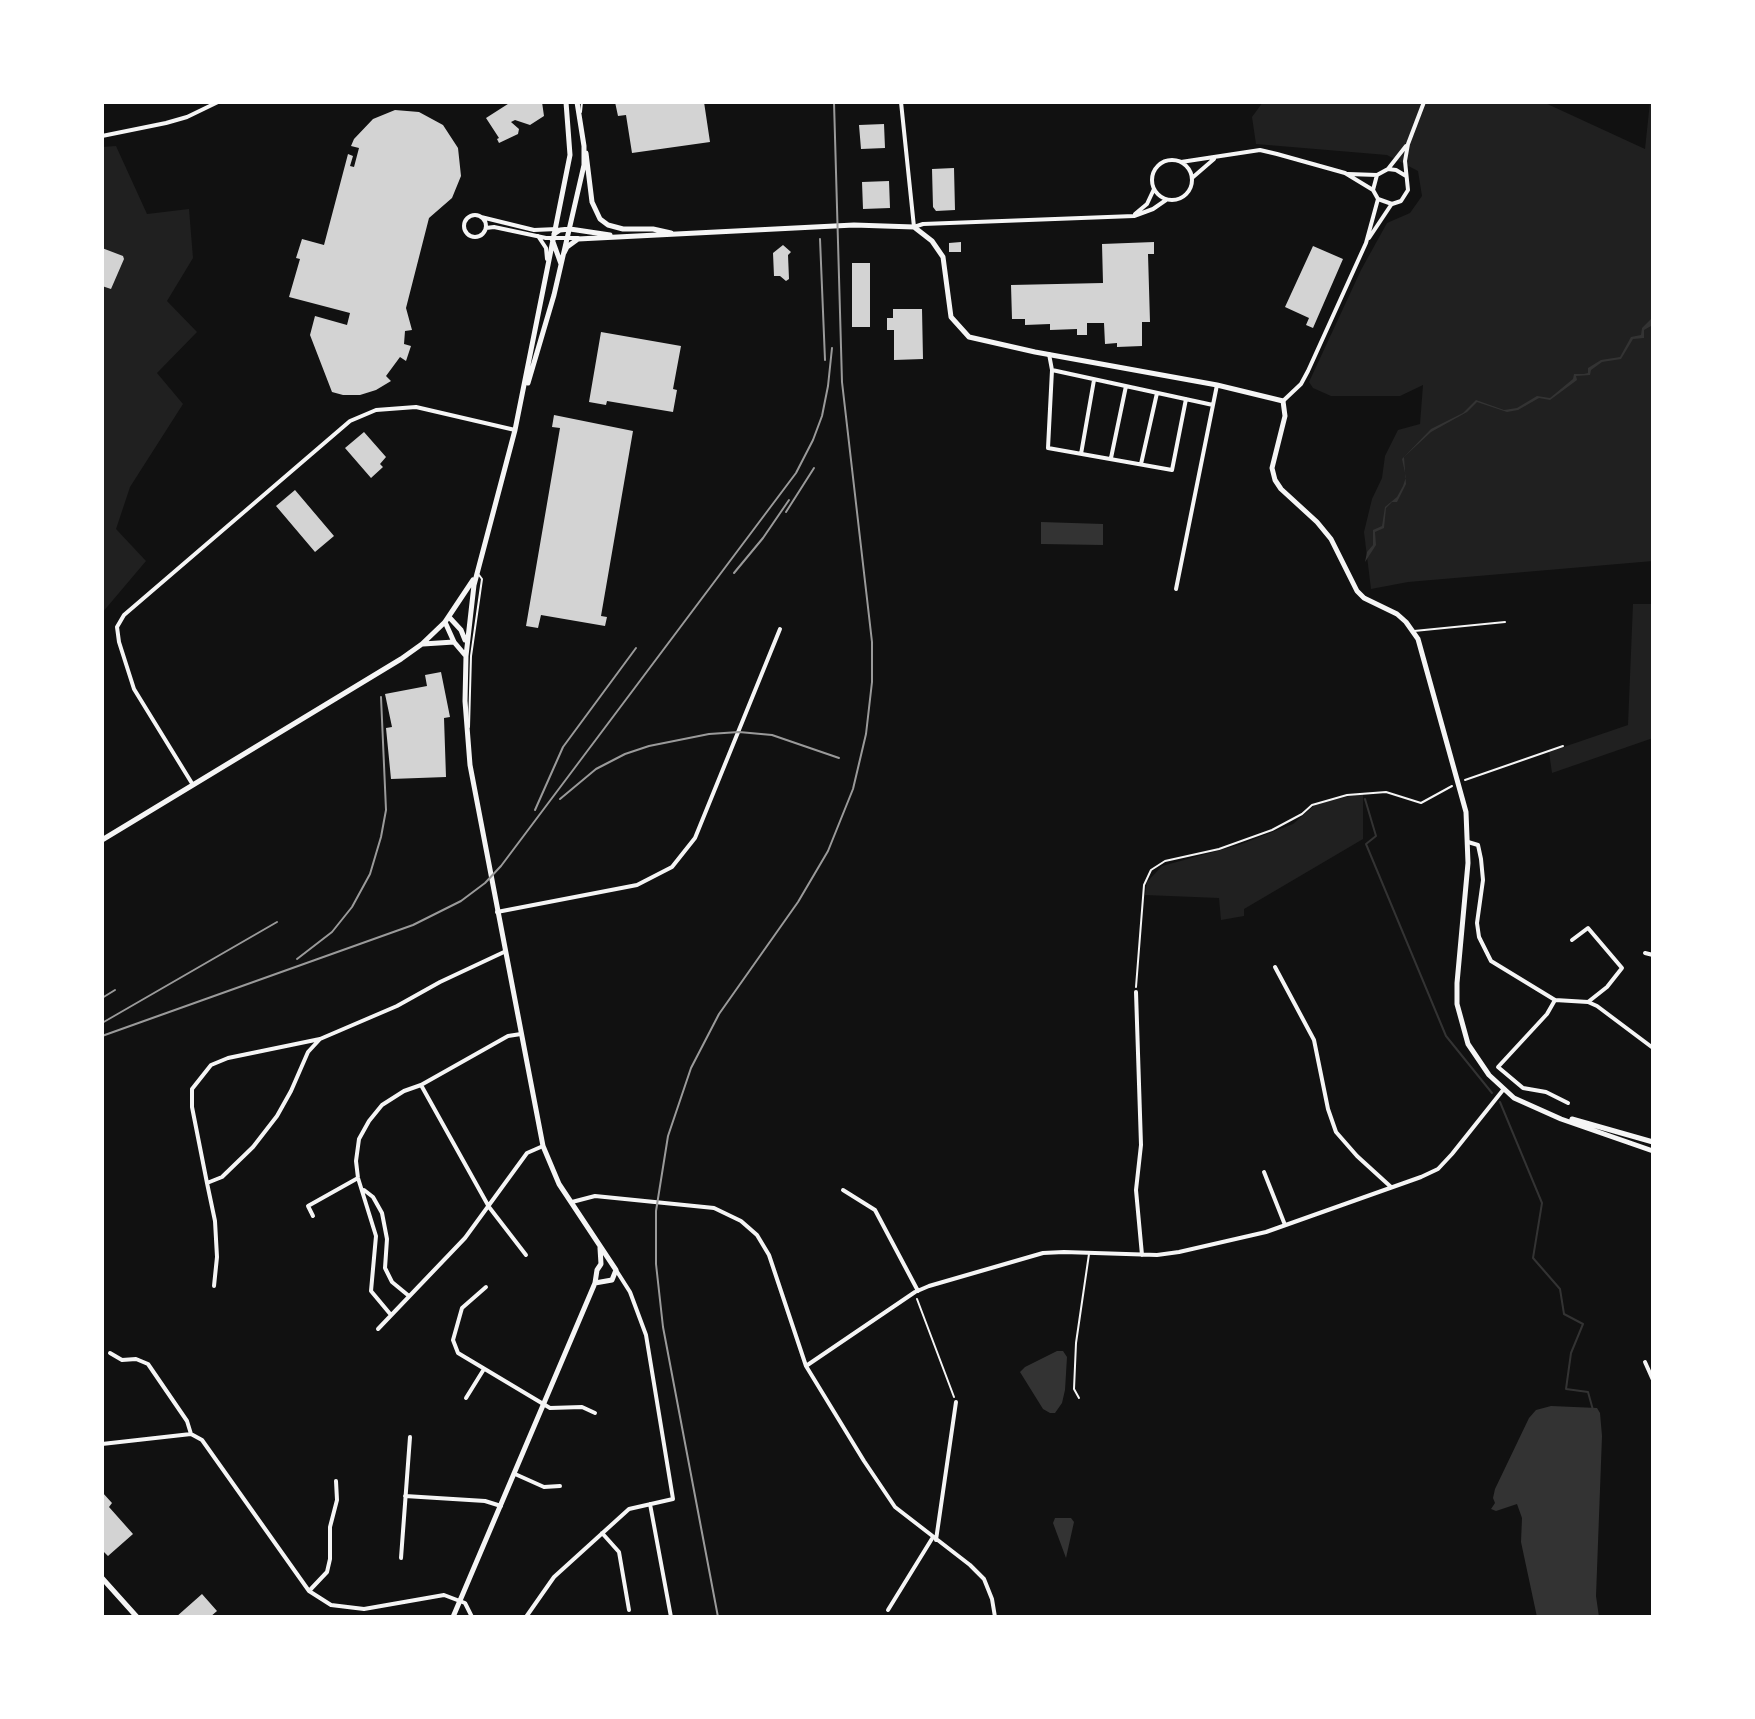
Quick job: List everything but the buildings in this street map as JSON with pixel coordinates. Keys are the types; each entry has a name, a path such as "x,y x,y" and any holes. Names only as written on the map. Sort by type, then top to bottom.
{"street":[{"path":"102,136 187,117 218,102"},
{"path":"528,1617 554,1577 629,1509 673,1499 646,1335 627,1286 559,1184 543,1146 492,890 468,739 468,627 477,572 515,430 570,155 566,102"},
{"path":"521,402 544,332 584,165 579,102"},
{"path":"901,102 914,227 932,241 943,257 948,307 951,317 965,333 984,341 1217,385 1283,401"},
{"path":"1366,243 1392,204 1401,201 1407,194 1408,144 1424,102"},
{"path":"1216,158 1192,178 1185,196 1173,201 1166,200 1154,189 1152,180 1157,167 1168,161 1216,158 1260,150 1345,173 1377,175 1388,169 1408,144"},
{"path":"584,146 589,160 592,202 602,221 623,229 653,229 683,235"},
{"path":"1181,162 1192,178"},
{"path":"1388,169 1406,176"},
{"path":"1345,173 1373,190 1378,199 1392,204"},
{"path":"1373,190 1377,175"},
{"path":"1134,216 1147,204 1154,189"},
{"path":"1283,401 1301,384 1308,371 1366,243 1378,199"},
{"path":"616,236 567,229 534,230 473,216 468,218 466,230 469,235 477,236 486,228 494,227 552,239 854,225 914,227 923,224 1134,216 1166,200"},
{"path":"481,217 486,228"},
{"path":"552,239 567,229"},
{"path":"538,236 546,248 548,263"},
{"path":"564,253 572,242 584,238"},
{"path":"552,239 561,265"},
{"path":"1049,354 1052,370 1048,448 1172,470 1186,399"},
{"path":"1052,370 1213,405"},
{"path":"1081,454 1094,380"},
{"path":"1176,589 1217,385"},
{"path":"1111,459 1126,386"},
{"path":"1141,464 1157,393"},
{"path":"1283,401 1285,416 1272,468 1275,480 1331,539 1357,591 1364,598 1397,614 1418,639 1466,812 1468,842 1457,1004 1468,1044 1503,1090 1528,1106 1653,1151"},
{"path":"193,785 134,689 119,642 117,627 124,615 336,431 362,415 389,407 416,407 515,430"},
{"path":"102,840 422,644 447,619 477,572"},
{"path":"447,619 454,642 466,652"},
{"path":"447,619 461,630 466,652"},
{"path":"497,912 637,885 672,867 695,838 780,629"},
{"path":"422,644 454,642"},
{"path":"1468,842 1478,845 1483,880 1477,923 1484,950 1491,961 1555,1000 1588,1002 1597,1006 1653,1048"},
{"path":"1572,940 1588,928 1622,968 1607,987 1588,1002"},
{"path":"214,1286 217,1257 215,1221 192,1107 192,1089 203,1073 211,1065 228,1058 320,1039 397,1006 504,952"},
{"path":"1645,953 1653,955"},
{"path":"1275,967 1314,1040 1328,1109 1336,1132 1391,1187"},
{"path":"1136,992 1141,1145 1136,1190 1142,1255"},
{"path":"1555,1000 1547,1014 1498,1067 1523,1088 1546,1092 1568,1103"},
{"path":"391,1315 371,1291 376,1236 358,1178 356,1161 359,1139 382,1105 508,1036 521,1034"},
{"path":"207,1183 222,1177 253,1147 277,1116 308,1052 320,1039"},
{"path":"421,1085 489,1207 526,1255"},
{"path":"806,1366 916,1292 1043,1253 1142,1255 1179,1252 1285,1225 1438,1169 1503,1090"},
{"path":"1548,1114 1653,1142"},
{"path":"378,1329 465,1238 527,1153 543,1146"},
{"path":"1264,1172 1285,1225"},
{"path":"313,1216 308,1206 358,1178"},
{"path":"362,1189 373,1197 382,1213 387,1239 385,1268 392,1282 409,1296"},
{"path":"843,1190 875,1210 916,1292"},
{"path":"572,1202 595,1196 714,1208 741,1221 757,1235 769,1255 806,1366 887,1498 984,1579 996,1617"},
{"path":"455,1617 595,1283 600,1278 600,1243"},
{"path":"601,1264 609,1262"},
{"path":"600,1278 610,1281 616,1270"},
{"path":"614,1278 627,1286"},
{"path":"486,1287 462,1308 453,1340 458,1353 544,1404 559,1409 582,1407 595,1413"},
{"path":"110,1353 122,1360 136,1359 148,1364 187,1421 191,1434"},
{"path":"1645,1362 1653,1380"},
{"path":"466,1398 484,1369"},
{"path":"888,1610 934,1538 956,1402"},
{"path":"102,1444 191,1434 202,1440 309,1591 331,1605 348,1609 394,1605 444,1595 461,1601 472,1617"},
{"path":"401,1558 410,1437"},
{"path":"515,1474 544,1487 560,1486"},
{"path":"309,1591 327,1572 330,1527 337,1500 336,1481"},
{"path":"405,1496 485,1501 501,1506"},
{"path":"650,1504 671,1617"},
{"path":"602,1533 619,1552 629,1610"},
{"path":"102,1578 137,1617"}],"lane":[{"path":"468,739 472,645 482,579 477,572"},
{"path":"1413,632 1505,622"},
{"path":"1079,1398 1074,1389 1076,1343 1089,1253"}],"path":[{"path":"1136,992 1144,885 1151,870 1165,861 1219,849 1272,830 1312,805 1347,795 1386,792 1421,803 1459,782 1563,746"},
{"path":"916,1292 956,1402"}],"shaded area":[{"path":"1263,102 1543,102 1645,149 1650,102 1653,102 1653,561 1408,582 1371,589 1364,532 1372,499 1382,478 1385,456 1398,430 1420,424 1423,385 1400,396 1331,396 1313,388 1309,382 1361,270 1387,223 1410,213 1422,196 1418,171 1387,155 1256,144 1252,117"},
{"path":"116,146 147,214 189,209 193,258 167,301 197,332 157,373 183,404 130,487 116,529 146,561 102,613 102,147"},
{"path":"1653,317 1651,326 1644,330 1644,338 1633,339 1621,359 1602,362 1591,370 1590,375 1576,376 1577,380 1550,400 1539,398 1518,410 1507,412 1477,402 1467,412 1431,432 1404,457 1405,474 1402,459 1431,429 1463,413 1476,400 1504,410 1517,408 1537,396 1550,398 1573,379 1574,374 1588,373 1588,368 1601,360 1620,357 1631,337 1641,335 1642,328"},
{"path":"1406,478 1397,502 1386,508 1384,528 1375,532 1376,545 1365,562 1367,552 1373,545 1373,530 1382,526 1385,507 1397,497"},
{"path":"1041,522 1103,524 1103,545 1041,544"},
{"path":"1633,604 1653,604 1653,738 1552,773 1549,752 1628,725"},
{"path":"1363,793 1363,839 1244,909 1244,916 1221,920 1219,898 1145,895 1147,882 1162,866 1239,845 1293,824 1316,804"},
{"path":"1057,1351 1063,1351 1067,1357 1065,1390 1062,1403 1055,1413 1050,1413 1043,1409 1020,1372"},
{"path":"1551,1406 1597,1408 1600,1413 1602,1436 1596,1596 1599,1617 1537,1617 1521,1542 1522,1518 1517,1504 1496,1511 1491,1509 1495,1503 1495,1489 1529,1418 1536,1410"},
{"path":"1055,1518 1071,1518 1074,1522 1066,1558 1053,1523"}],"waterway":[{"path":"1365,799 1376,836 1366,844 1446,1036 1492,1093"},
{"path":"1500,1102 1542,1203 1533,1258 1560,1289 1564,1314 1583,1324 1571,1353 1566,1389 1588,1392 1593,1410"}],"railway":[{"path":"718,1617 663,1327 656,1264 656,1211 668,1136 691,1068 719,1014 798,902 828,851 853,789 866,734 872,682 872,642 842,382 834,102"},
{"path":"820,239 825,360"},
{"path":"102,1036 413,925 461,901 485,883 501,866 796,473 822,416 832,348"},
{"path":"786,512 814,468"},
{"path":"734,573 789,500"},
{"path":"535,810 563,747 636,648"},
{"path":"297,959 332,932 352,907 370,874 386,810 381,697"},
{"path":"560,799 596,769 625,754 709,734 739,732 772,735 839,758"},
{"path":"102,1023 277,922"},
{"path":"102,998 115,990"}]}
